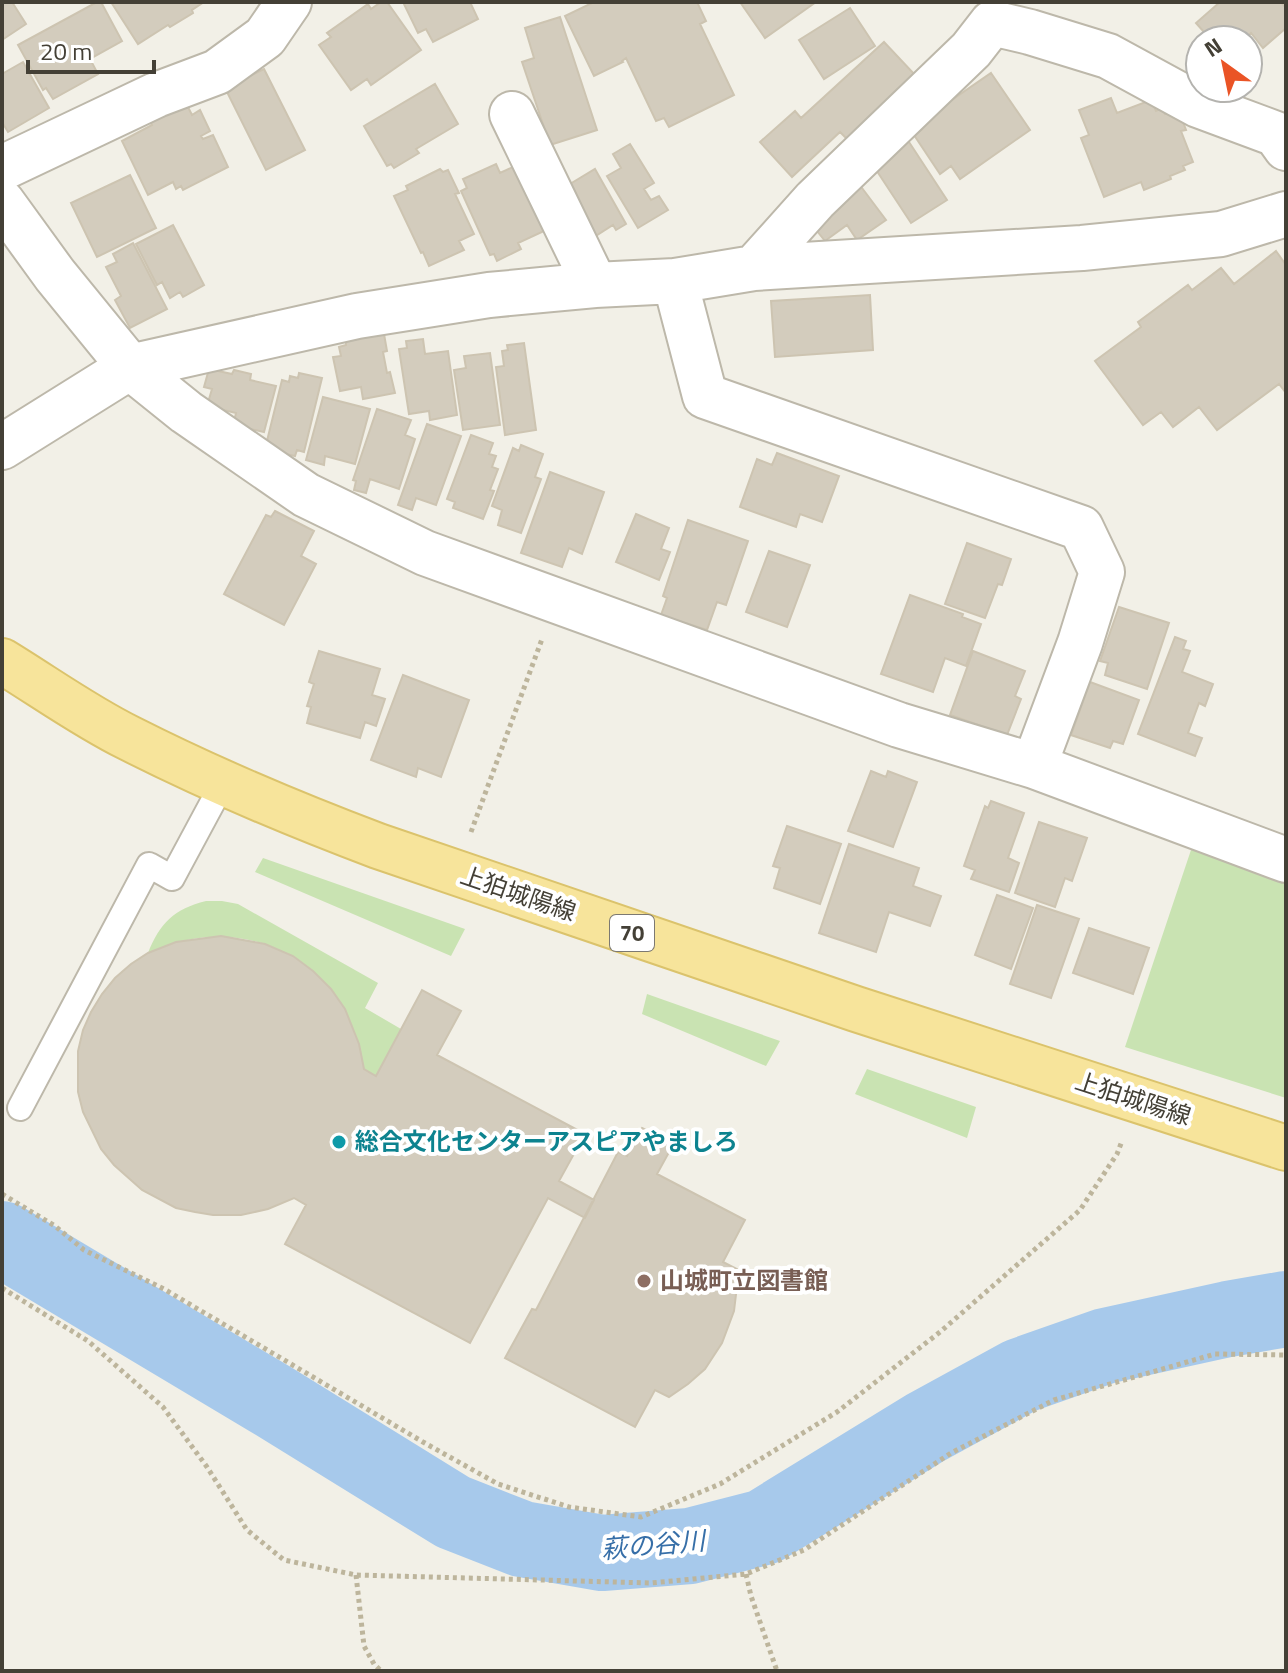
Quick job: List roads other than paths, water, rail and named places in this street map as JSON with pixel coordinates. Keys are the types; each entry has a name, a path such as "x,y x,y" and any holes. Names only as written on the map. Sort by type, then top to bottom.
{"main road":[{"name":"上狛城陽線","path":"2,661 126,736 300,816 456,873 856,1009 1286,1148"}],"street":[{"path":"2,168 156,95 217,72 265,37 289,2"},
{"path":"754,268 815,200 971,50 999,13 1030,32 1108,56 1198,105 1276,134 1286,148"},
{"path":"512,114 595,285"},
{"path":"2,202 55,275 130,367 186,412 306,495 425,553 899,725 1034,766 1286,860"},
{"path":"2,447 130,367 357,316 489,295 675,281 754,268 1082,248 1221,234 1286,214"},
{"path":"675,281 705,396 1081,528 1102,572 1080,643 1034,766"}],"lane":[{"path":"20,1108 149,865 172,878 223,783"}],"waterway":[{"name":"萩の谷川","path":"2,1239 453,1512 522,1539 602,1553 690,1546 764,1527 925,1428 1020,1376 1105,1346 1286,1309"}],"place":[{"name":"総合文化センターアスピアやましろ","path":"339,1142"},
{"name":"山城町立図書館","path":"644,1281"}]}
